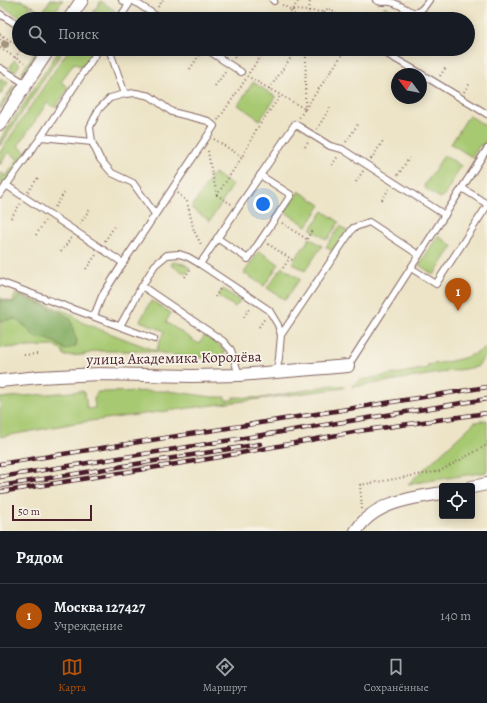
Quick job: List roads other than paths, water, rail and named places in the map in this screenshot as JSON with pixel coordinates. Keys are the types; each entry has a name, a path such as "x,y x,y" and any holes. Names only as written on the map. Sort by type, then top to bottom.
{"street":[{"path":"74,12 82,0"},
{"path":"0,124 44,56"},
{"name":"улица Академика Королёва","path":"0,381 39,377 100,374 192,376 239,375 348,366"},
{"path":"475,486 487,484"},
{"path":"356,531 359,526 372,514 392,504 439,494"}],"lane":[{"path":"122,0 131,1 149,12"},
{"path":"376,0 380,2 394,2 406,10 414,12 423,9 429,0"},
{"path":"124,12 131,1"},
{"path":"0,14 12,22"},
{"path":"0,194 41,137 94,56"},
{"path":"111,56 125,94"},
{"path":"219,56 231,62 240,72"},
{"path":"391,56 487,114"},
{"path":"0,68 26,84"},
{"path":"94,316 102,296 214,126 208,121 172,112 150,96 136,93 110,98 99,109 90,127 92,142 100,159 112,173 133,183 155,214"},
{"path":"200,264 295,124 330,146 342,149 445,215"},
{"path":"41,137 92,142"},
{"path":"348,366 487,149"},
{"path":"217,238 248,259 276,218 291,196 260,175"},
{"path":"6,186 123,263"},
{"path":"411,268 436,284 487,205 462,188"},
{"path":"276,373 282,335 353,228 369,222 419,255"},
{"path":"229,256 234,250"},
{"path":"120,326 155,265 167,255 179,254 200,264 269,310 282,335"},
{"path":"0,282 154,339"},
{"path":"142,286 223,341 231,350 239,375"}],"railway":[{"path":"0,464 487,387"},
{"path":"0,477 487,399"},
{"path":"0,492 214,458 359,431 487,413"},
{"path":"0,486 260,444"}],"place":[{"name":"Москва 127427","path":"458,311"}]}
